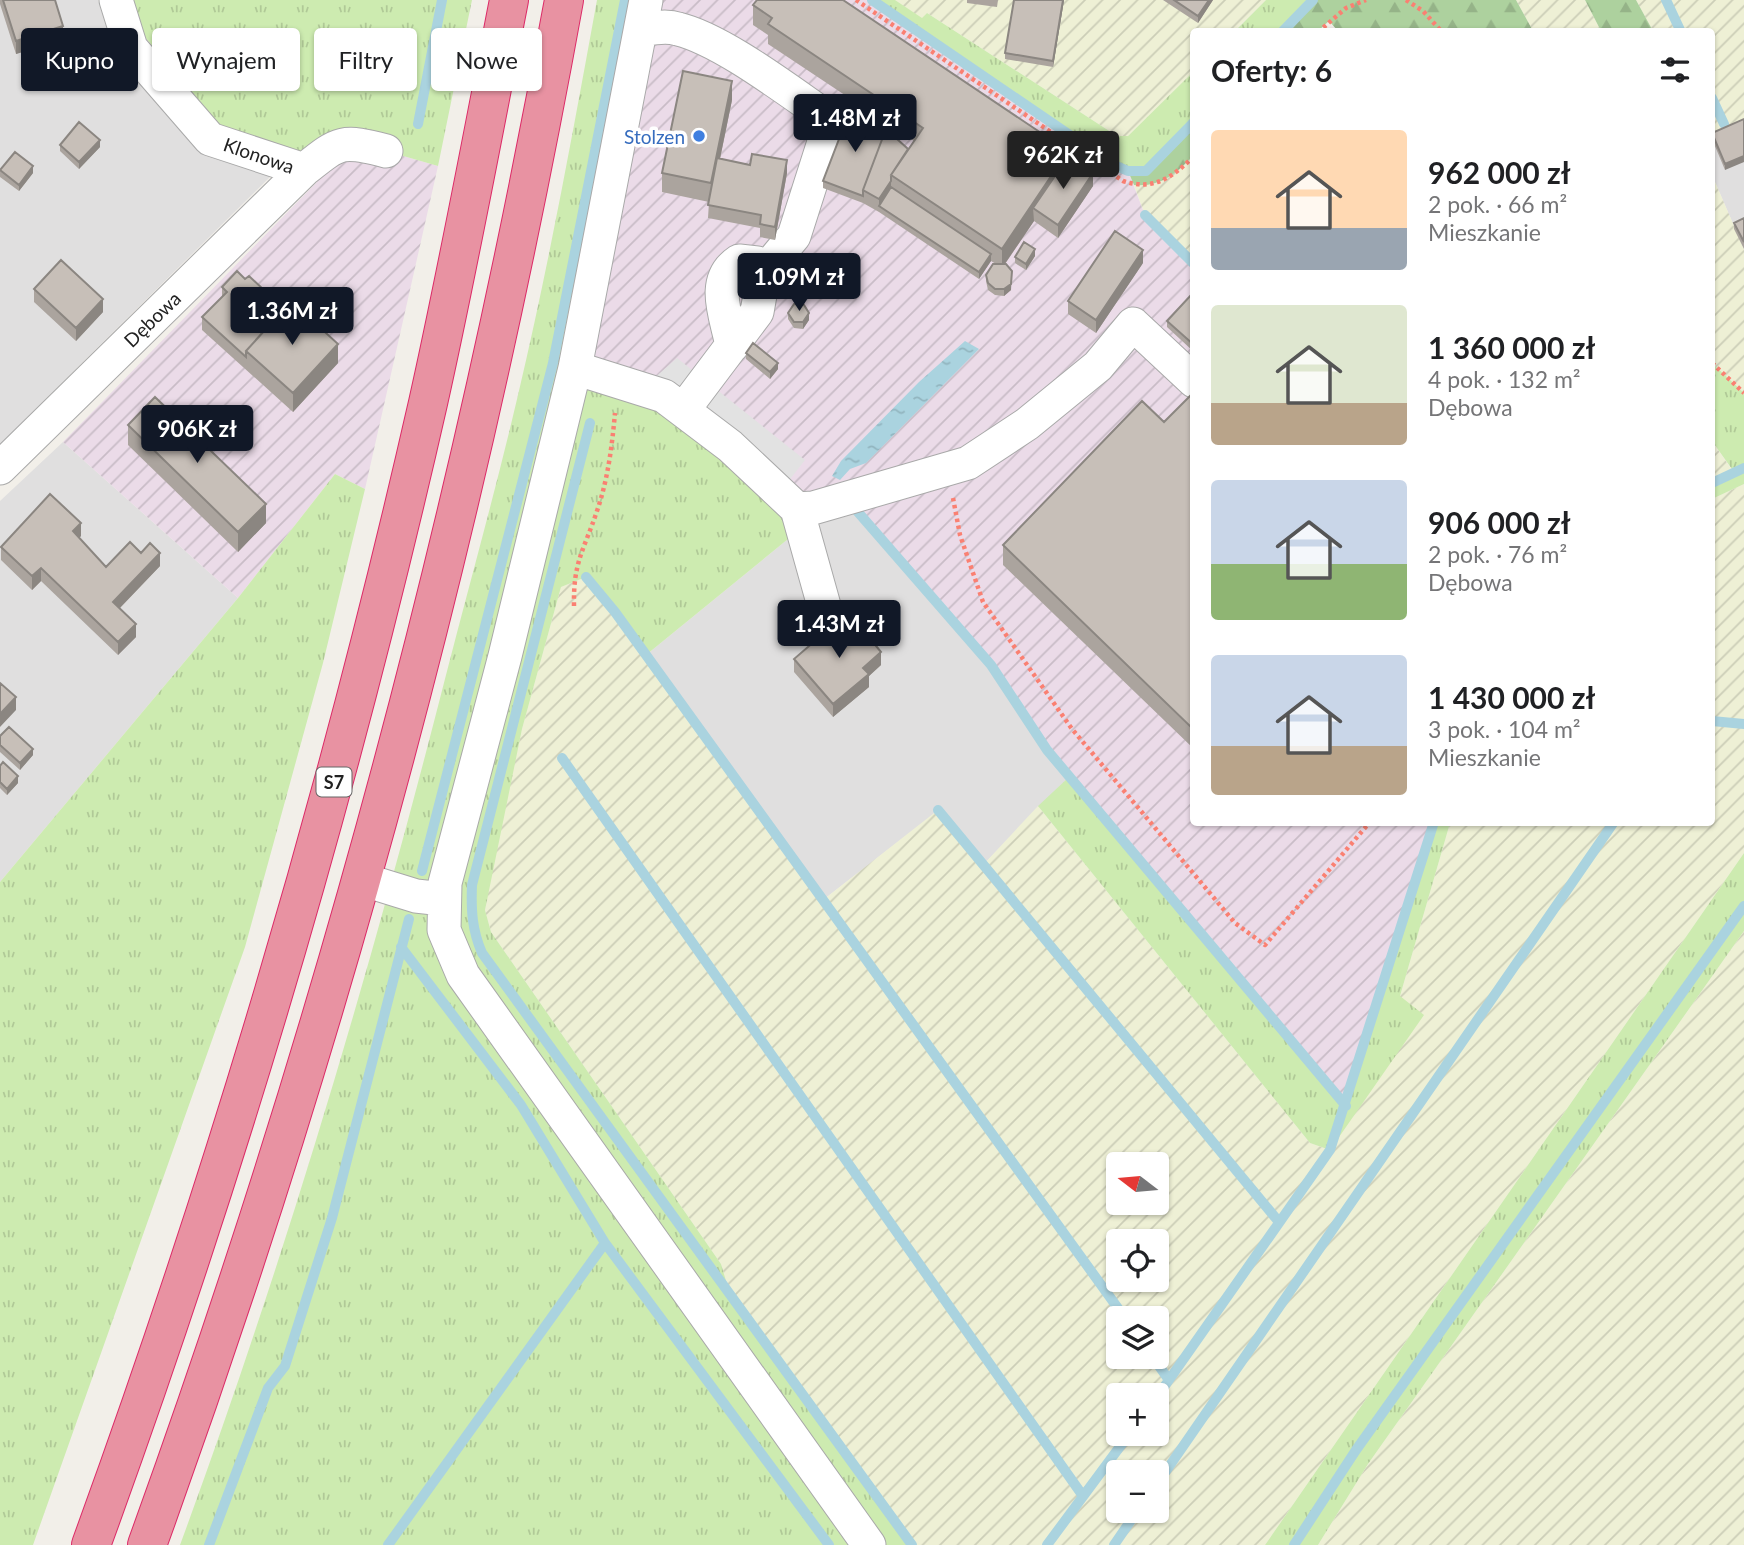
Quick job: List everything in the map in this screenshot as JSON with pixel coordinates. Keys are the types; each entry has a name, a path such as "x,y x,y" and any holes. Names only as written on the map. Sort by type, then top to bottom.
{"highway":[{"name":"S7","path":"91,1545 194,1249 321,829 428,402 509,0"},
{"path":"147,1545 245,1265 361,879 427,633 480,414 564,0"}],"street":[{"name":"Klonowa","path":"116,0 131,48 210,139 304,170 339,144 360,144 386,151"},
{"path":"684,409 757,312 764,272 794,236 831,120 743,61 685,31 666,27 643,15 575,368 505,656 452,848 443,899 444,930 463,975 869,1545"},
{"name":"Dębowa","path":"0,468 304,170"},
{"path":"797,509 813,508 968,463 1027,424 1098,366 1133,324 1190,377"},
{"path":"575,368 664,396 730,446 797,509 828,620"},
{"path":"361,879 416,896 443,899"}],"path":[{"path":"856,0 1123,181 1146,186 1158,183 1170,178 1190,160"},
{"path":"1323,28 1346,8 1366,0"},
{"path":"1406,0 1423,11 1438,28"},
{"path":"1715,366 1744,393"},
{"path":"574,606 575,567 601,496 611,455 619,382"},
{"path":"948,470 960,535 983,602 1072,730 1235,923 1265,945 1367,826"}],"shaded area":[{"path":"0,0 98,0 107,28 21,28 21,91 138,91 138,79 197,147 273,174 0,444"},
{"path":"646,0 872,0 1112,164 1128,171 1145,215 1190,261 1190,826 1433,826 1346,1106 1047,750 991,665 857,511 813,508 575,368"},
{"path":"1744,125 1744,249 1715,182 1715,138"},
{"path":"386,151 438,166 365,489 335,474 238,598 63,442 317,182 304,170"},
{"path":"677,358 805,460 780,492 643,388"},
{"path":"63,442 238,598 0,882 0,501"},
{"path":"797,509 857,511 991,665 1047,750 1069,777 983,865 938,811 823,900 646,655 793,535"}],"green space":[{"path":"132,0 472,0 466,28 431,28 431,91 453,91 438,166 386,151 296,154 219,124 191,91 300,91 300,28 152,28 152,46 143,35"},
{"path":"597,0 646,0 575,367 619,382 797,509 793,535 646,655 586,577 561,587 522,729 485,910 491,932 721,1264 730,1294 912,1545 180,1545 291,1222 388,895 501,465 529,346"},
{"path":"872,0 895,0 922,18 927,13 1117,136 1128,136 1190,75 1190,125 1146,171 1128,171 1112,164"},
{"path":"895,0 1266,0 1237,28 1190,28 1190,75 1128,136 1117,136 927,13 922,19"},
{"path":"1266,0 1313,0 1285,28 1238,28"},
{"path":"1313,0 1516,0 1531,28 1335,28 1329,21 1321,28 1285,28"},
{"path":"1516,0 1585,0 1599,28 1531,28"},
{"path":"1585,0 1636,0 1651,28 1599,28"},
{"path":"1636,0 1744,0 1744,125 1715,138 1715,28 1651,28"},
{"path":"1190,125 1190,159 1167,178 1152,184 1134,185 1128,171 1146,171"},
{"path":"1190,158 1190,261 1145,215 1134,185 1158,183"},
{"path":"1715,182 1744,249 1744,393 1715,366"},
{"path":"1715,366 1744,393 1744,484 1715,498 1715,482 1734,472 1715,445"},
{"path":"1715,445 1734,473 1715,482"},
{"path":"335,474 365,489 323,663 245,947 33,1545 0,1545 0,882 238,598"},
{"path":"1744,484 1744,853 1265,1545 912,1545 730,1294 721,1264 491,932 485,910 496,843 522,729 561,587 586,577 615,612 823,900 938,810 983,865 1038,806 1310,1143 1330,1150 1400,996 1449,826 1715,826 1715,498"},
{"path":"1069,777 1346,1105 1433,826 1449,826 1400,996 1424,1015 1330,1150 1310,1143 1038,806"},
{"path":"1744,853 1744,931 1368,1464 1318,1545 1265,1545"},
{"path":"1744,931 1744,1545 1318,1545 1368,1464"}],"water":[{"path":"965,341 979,349 866,463 850,469 840,480 832,476 841,461 919,382"}],"building":[{"path":"3,0 55,0 63,26 21,28 21,39 16,41"},
{"path":"757,0 843,0 1068,151 1002,249 891,175 923,128 768,24 772,18 753,5"},
{"path":"1014,0 1063,0 1053,61 1005,53"},
{"path":"1174,0 1209,0 1198,16"},
{"name":"Stolzen","path":"683,71 732,81 711,183 662,173"},
{"path":"849,113 889,129 886,129 863,196 823,181"},
{"path":"1744,119 1744,156 1725,164 1715,140 1715,132"},
{"path":"79,122 100,140 79,162 60,145"},
{"path":"886,129 908,149 879,199 863,190"},
{"path":"15,152 33,166 19,185 0,170"},
{"path":"752,154 787,160 775,227 760,224 761,215 708,205 717,158 750,165"},
{"path":"1068,157 1093,173 1058,225 1033,208"},
{"path":"891,187 991,254 979,272 879,206"},
{"path":"1744,218 1744,242 1734,223"},
{"path":"1115,231 1143,250 1096,320 1068,301"},
{"path":"1024,242 1035,249 1026,264 1015,257"},
{"path":"61,260 103,299 76,328 34,289"},
{"path":"993,264 1006,264 1012,271 1011,284 1004,289 995,289 988,283 986,275"},
{"path":"237,271 245,279 249,276 284,309 246,351 246,357 202,317 227,292 222,287"},
{"path":"1190,296 1190,341 1167,321"},
{"path":"291,301 338,344 293,393 246,351"},
{"path":"794,304 804,305 809,313 803,322 794,322 788,313"},
{"path":"753,343 778,363 770,372 746,353"},
{"path":"1190,396 1190,726 1003,545 1142,401 1164,422"},
{"path":"155,397 266,504 238,532 128,425"},
{"path":"50,494 81,523 73,531 106,567 130,542 141,553 150,543 160,553 113,602 136,624 118,642 41,568 32,576 1,547"},
{"path":"853,618 881,652 863,668 869,674 833,704 794,659 830,628 835,634"},
{"path":"0,683 16,697 0,714"},
{"path":"9,727 33,749 20,763 0,745 0,736"},
{"path":"3,762 18,776 7,789 0,782 0,766"}],"waterway":[{"path":"418,124 442,0"},
{"path":"422,871 553,363 625,0"},
{"path":"872,0 1112,164 1128,171 1146,171 1190,126"},
{"path":"1286,28 1313,0"},
{"path":"1666,0 1679,28"},
{"path":"1715,104 1724,124"},
{"path":"1145,215 1190,260"},
{"path":"590,423 472,885 476,936 482,953 912,1545"},
{"path":"1715,482 1744,468"},
{"path":"857,511 991,665 1047,750 1346,1106"},
{"path":"586,577 615,612 1116,1306"},
{"path":"1715,721 1744,724"},
{"path":"562,758 1083,1496"},
{"path":"938,810 1279,1222"},
{"path":"1167,1383 1330,1150 1433,826"},
{"path":"1169,1467 1611,826"},
{"path":"1294,1545 1356,1450 1744,906"},
{"path":"209,1545 268,1388 285,1366 332,1218 409,919"},
{"path":"401,947 521,1105 605,1243 829,1545"},
{"path":"388,1545 605,1243"},
{"path":"1161,1369 1169,1380"},
{"path":"1047,1545 1120,1446"},
{"path":"1114,1545 1129,1523"}],"place":[{"name":"Stolzen","path":"699,136"}]}
